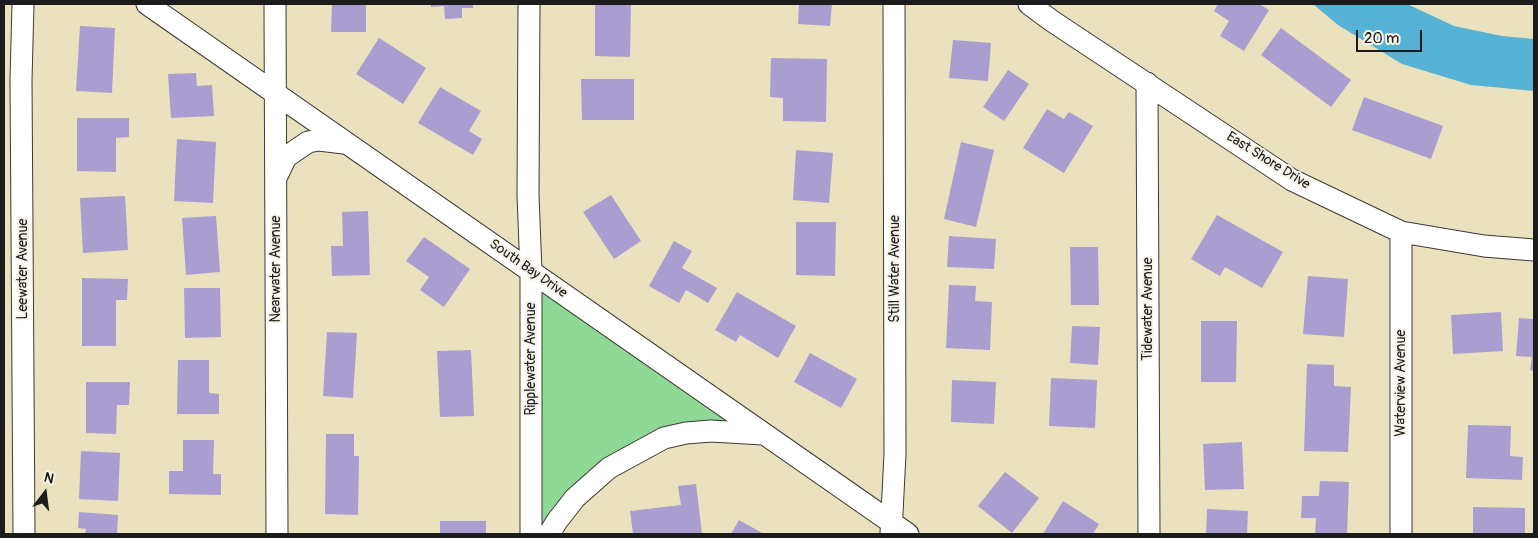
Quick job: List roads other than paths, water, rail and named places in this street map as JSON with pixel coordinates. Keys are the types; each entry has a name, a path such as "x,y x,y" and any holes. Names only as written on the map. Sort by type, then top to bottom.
{"street":[{"name":"Leewater Avenue","path":"23,4 24,534"},
{"name":"South Bay Drive","path":"147,4 765,435 891,528 908,534"},
{"name":"Nearwater Avenue","path":"275,4 277,534"},
{"name":"Ripplewater Avenue","path":"529,4 528,195 531,272 531,534"},
{"name":"Still Water Avenue","path":"891,528 895,454 894,4"},
{"name":"East Shore Drive","path":"1029,4 1292,180 1402,232 1484,246 1534,250"},
{"name":"Tidewater Avenue","path":"1147,83 1149,534"},
{"path":"276,178 286,158 308,142 319,140 347,143"},
{"name":"Waterview Avenue","path":"1401,534 1402,232"},
{"path":"549,534 575,498 609,468 664,438 686,433 711,431 765,435"}],"water":[{"path":"1313,4 1407,4 1454,26 1502,36 1534,39 1534,91 1471,85 1402,64 1338,25"}]}
